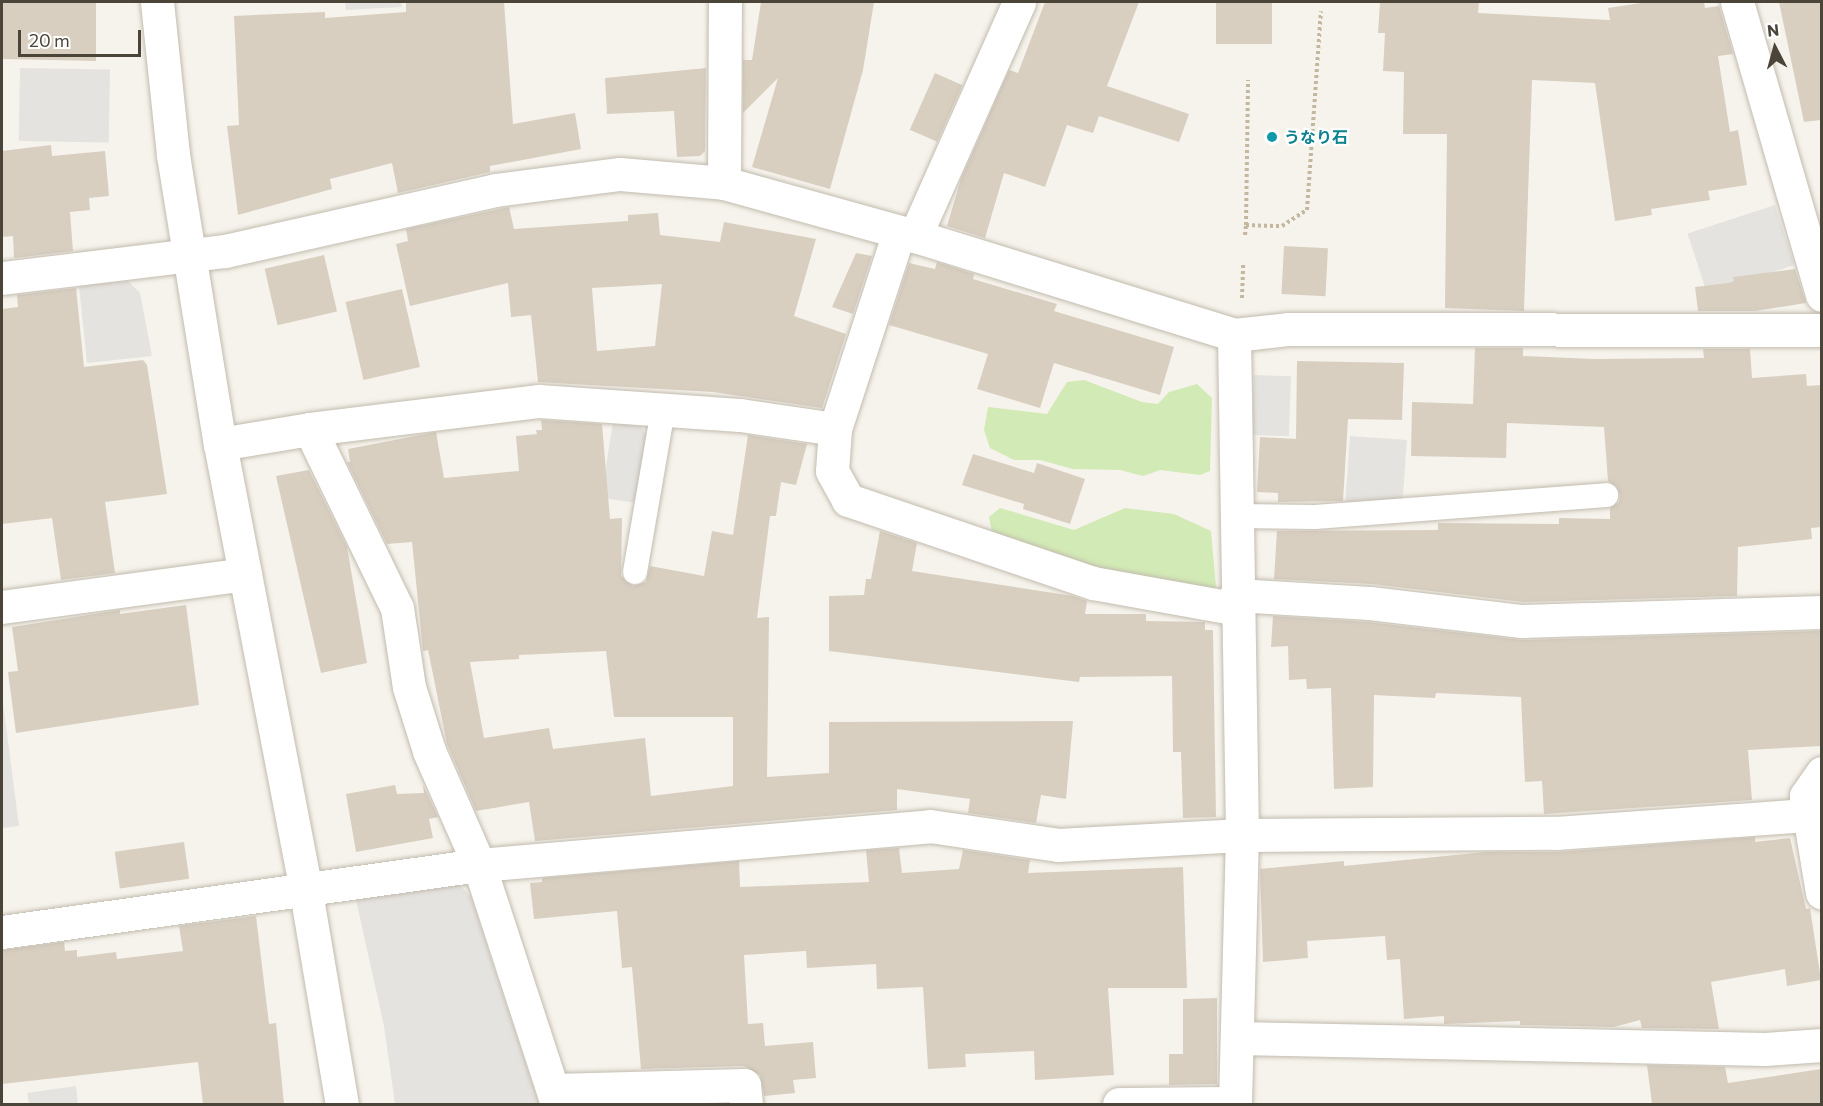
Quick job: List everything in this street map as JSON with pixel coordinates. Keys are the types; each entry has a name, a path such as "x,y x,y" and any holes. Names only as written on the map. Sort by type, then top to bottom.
{"street":[{"path":"157,2 188,255 219,444 306,892 342,1104"},
{"path":"724,183 725,2"},
{"path":"1019,2 907,234 835,429 832,471 848,500 1093,583 1237,602 1370,603 1522,621 1821,612"},
{"path":"1737,2 1821,295"},
{"path":"2,278 225,251 495,190 620,174 724,183 907,234 1234,335 1288,329 1821,330"},
{"path":"1119,1104 1235,1103 1242,835 1234,335"},
{"path":"219,444 310,429 539,401 740,415 835,429"},
{"path":"310,429 397,608 409,687 429,751 479,866 555,1097 744,1085 746,1104"},
{"path":"2,607 245,574"},
{"path":"1821,773 1806,796 1806,814 1821,893"},
{"path":"2,932 306,892 479,866 930,826 1058,845 1242,835 1556,833 1806,814"},
{"path":"1237,1038 1765,1049 1821,1045"}],"lane":[{"path":"634,572 663,410"},
{"path":"1236,516 1316,517 1606,495"}],"path":[{"path":"1246,225 1281,226 1307,210 1322,10"},
{"path":"1245,235 1248,80"}],"green space":[{"path":"1084,380 1142,402 1158,404 1169,392 1197,384 1212,398 1210,471 1200,475 1160,470 1143,476 1120,470 1073,469 1040,460 1014,460 990,448 984,430 988,407 1047,414 1067,382"},
{"path":"1000,508 1074,530 1125,508 1174,514 1211,531 1216,587 1209,591 1091,570 992,533 989,517"}],"shaded area":[{"path":"345,2 401,2 402,7 346,10"},
{"path":"20,68 110,70 109,143 19,141"},
{"path":"1775,205 1794,265 1707,293 1688,233"},
{"path":"128,281 140,293 152,356 87,363 79,286"},
{"path":"1254,375 1291,376 1289,436 1252,435"},
{"path":"613,422 641,427 647,436 637,503 601,498"},
{"path":"1350,436 1407,440 1402,511 1345,507"},
{"path":"2,695 19,826 2,828"},
{"path":"460,885 471,897 539,1104 395,1104 384,1026 356,900"},
{"path":"76,1086 78,1104 29,1104 27,1093"}],"building":[{"path":"96,2 96,61 2,59 2,3"},
{"path":"406,2 504,2 513,124 575,113 581,149 490,166 490,172 398,193 392,163 330,179 332,189 238,215 227,126 239,125 234,16 325,12 325,18 406,12"},
{"path":"761,2 874,2 863,70 830,189 752,167 778,78 743,113 743,60 752,60"},
{"path":"1045,2 1139,2 1107,86 1189,114 1179,142 1099,116 1093,133 1067,125 1045,187 1004,173 985,238 947,226 961,179 1009,70 1018,73"},
{"path":"1216,2 1272,2 1272,44 1216,44"},
{"path":"1380,2 1479,2 1478,13 1610,20 1608,8 1648,2 1704,2 1705,8 1719,6 1733,54 1718,56 1730,132 1738,130 1747,185 1708,191 1710,200 1651,209 1652,215 1615,221 1595,83 1532,80 1524,311 1445,308 1447,134 1403,134 1404,72 1383,71 1385,33 1378,33"},
{"path":"1779,2 1821,2 1821,120 1804,122"},
{"path":"706,68 705,151 700,156 677,157 674,111 607,114 605,78"},
{"path":"935,73 962,85 937,142 910,130"},
{"path":"51,145 52,156 105,151 109,196 89,198 90,210 70,212 73,251 14,258 13,236 2,237 2,151"},
{"path":"509,207 514,229 628,221 628,215 658,213 660,235 720,242 724,222 816,239 794,316 846,334 822,408 713,392 538,382 531,315 511,317 508,283 410,306 396,244 408,241 406,229","holes":["662,284 655,346 597,351 592,288"]},
{"path":"1284,246 1328,248 1325,296 1281,294"},
{"path":"856,253 872,256 853,314 832,307"},
{"path":"324,255 337,312 278,325 265,269"},
{"path":"937,262 974,274 973,279 1057,304 1054,311 1174,347 1160,395 1054,363 1040,408 977,389 988,354 889,325 909,263 935,269"},
{"path":"1795,269 1806,303 1755,311 1698,311 1695,287 1728,283 1734,281 1733,277"},
{"path":"76,288 84,367 143,360 147,365 167,494 105,502 115,573 61,580 52,518 2,524 2,309 18,307 17,295"},
{"path":"402,289 420,367 363,380 345,302"},
{"path":"1475,348 1523,348 1523,356 1594,359 1704,358 1703,349 1750,349 1752,378 1806,374 1807,386 1821,385 1821,527 1811,528 1812,539 1738,547 1737,596 1523,602 1372,584 1274,579 1277,531 1438,530 1438,523 1559,524 1559,518 1610,519 1610,508 1619,502 1620,495 1617,487 1608,481 1604,427 1507,423 1506,458 1411,456 1412,402 1473,404"},
{"path":"1297,361 1404,363 1402,420 1348,419 1343,501 1278,502 1278,493 1257,492 1260,437 1296,439"},
{"path":"541,420 602,424 610,519 622,518 621,576 633,586 646,582 650,566 704,576 712,531 733,535 748,435 807,444 796,485 781,482 776,516 770,516 757,618 769,617 767,777 829,773 829,722 1073,721 1066,799 1041,795 1036,823 968,813 970,799 897,789 897,810 535,841 529,802 476,811 447,744 428,650 423,651 412,542 387,544 347,462 350,462 348,449 436,432 444,478 519,471 516,436 537,434 536,430 542,430","holes":["606,651 614,717 733,717 733,786 651,796 645,738 553,749 549,728 484,738 470,662 519,659 519,655"]},
{"path":"973,454 1034,473 1037,463 1085,479 1070,524 1023,509 1024,504 962,485"},
{"path":"309,470 347,547 367,663 321,673 276,476"},
{"path":"880,531 917,543 912,571 1073,596 1087,601 1085,614 1146,614 1146,621 1205,622 1205,630 1213,630 1216,817 1183,818 1181,752 1173,752 1172,676 1080,677 1079,682 829,651 829,596 864,595 866,579 871,579"},
{"path":"186,605 199,705 16,733 8,672 18,671 12,627 120,610 120,614"},
{"path":"1273,616 1368,622 1522,640 1821,631 1821,746 1748,750 1752,800 1544,814 1542,781 1525,782 1521,697 1436,693 1435,698 1374,695 1373,787 1334,789 1331,688 1307,689 1306,679 1289,680 1288,646 1271,647"},
{"path":"395,785 397,794 424,793 423,785 438,817 429,819 433,838 356,852 346,794"},
{"path":"1755,837 1755,842 1790,838 1806,909 1810,908 1821,980 1787,986 1785,969 1711,982 1719,1029 1642,1028 1640,1020 1614,1027 1520,1025 1520,1021 1444,1024 1444,1016 1404,1019 1400,959 1387,960 1385,936 1307,941 1308,958 1263,962 1260,869 1344,861 1344,866 1486,852 1557,852"},
{"path":"184,842 189,879 120,888 115,852"},
{"path":"899,848 902,873 959,869 963,850 1030,860 1028,873 1183,867 1187,988 1108,988 1114,1075 1035,1080 1034,1051 965,1054 966,1067 928,1069 923,987 877,989 876,964 807,968 806,951 744,955 748,1024 763,1023 765,1046 813,1042 816,1078 793,1080 795,1093 764,1096 760,1075 744,1066 641,1069 632,967 622,968 617,911 534,919 530,883 542,882 542,878 739,861 740,887 869,882 866,850"},
{"path":"256,916 269,1024 276,1023 284,1104 203,1104 198,1062 2,1084 2,950 64,942 65,951 77,950 77,957 116,952 117,959 183,951 179,926"},
{"path":"1217,998 1217,1084 1169,1085 1169,1054 1183,1054 1183,999"},
{"path":"1647,1065 1725,1067 1728,1083 1821,1069 1821,1104 1652,1104"}],"place":[{"name":"うなり石","path":"1272,137"}]}
